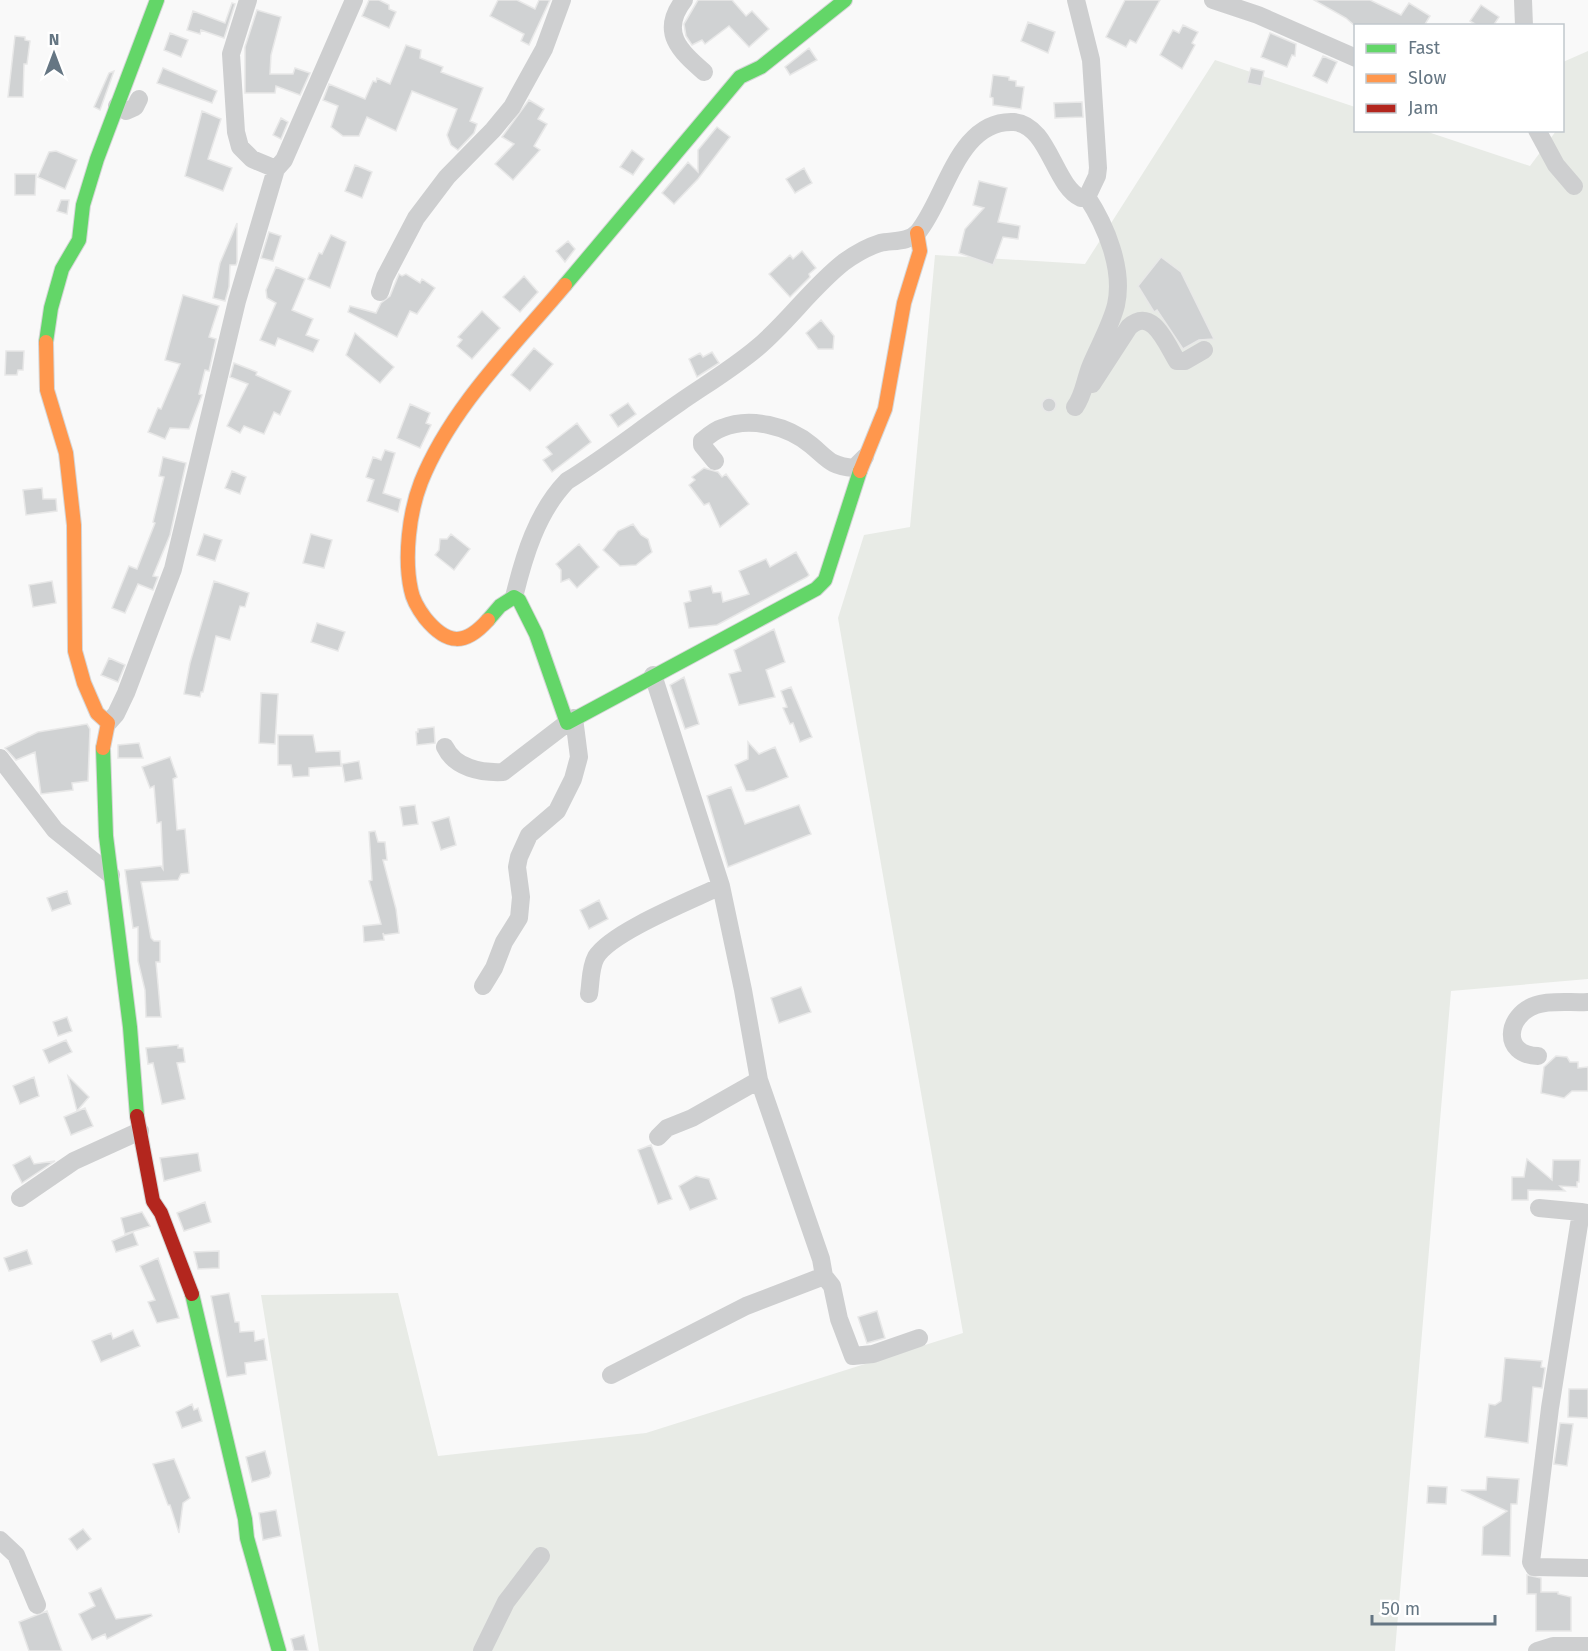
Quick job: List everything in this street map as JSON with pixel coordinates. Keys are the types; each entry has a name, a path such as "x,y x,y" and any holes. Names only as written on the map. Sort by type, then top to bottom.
{"street":[{"path":"108,723 97,713 92,703 75,651 74,525 66,453 47,390 46,346 51,308 62,269 79,240 83,205 106,131 157,0"},
{"path":"248,0 231,54 236,132 240,147 252,159 276,169"},
{"path":"279,1651 247,1538 245,1519 192,1294 161,1213 153,1201 140,1131 111,875 102,767 104,735 108,723 116,714 126,693 173,569 237,301 276,169 284,160 354,0"},
{"path":"380,292 385,277 416,218 447,177 512,107 544,49 562,0"},
{"path":"684,0 673,25 674,42 704,72"},
{"path":"845,0 761,67 740,77 469,399 433,457 419,485 410,539 409,571 415,601 435,629 453,640 464,639 473,634 501,604 514,597 537,526 555,495 567,481 758,347 843,263 865,249 881,243 909,239 917,233 932,211 968,144 979,135 999,124 1017,123 1032,130 1070,191 1081,198 1087,197"},
{"path":"1076,0 1092,60 1098,168 1097,176 1087,197"},
{"path":"1213,0 1258,15 1354,57"},
{"path":"1523,0 1524,24"},
{"path":"117,106 126,111 135,107 139,99"},
{"path":"1538,132 1556,165 1575,186"},
{"path":"1087,197 1112,251 1117,269 1117,287 1114,310 1084,381 1077,404 1086,396 1128,327 1136,320 1146,319 1155,326 1177,361 1185,362 1204,350"},
{"path":"445,747 450,758 460,764 491,772 503,772 570,721 807,594 825,580 865,457 885,409 904,303 920,251 920,239 917,233"},
{"path":"715,461 702,445 702,441 720,428 734,424 767,424 795,434 838,467 854,468 865,457"},
{"path":"483,986 494,968 504,942 519,918 521,897 517,867 519,857 529,835 557,811 573,779 579,757 570,721 536,634 523,603 514,597"},
{"path":"653,675 721,886 759,1080 804,1208 824,1276 832,1286 839,1319 854,1356 873,1354 919,1338"},
{"path":"0,758 55,831 111,875"},
{"path":"589,994 595,960 601,951 636,927 721,886"},
{"path":"1538,1056 1525,1056 1517,1050 1512,1038 1513,1025 1523,1012 1538,1004 1588,1002"},
{"path":"658,1137 667,1128 692,1118 759,1080"},
{"path":"20,1198 74,1161 140,1131"},
{"path":"1539,1208 1585,1213 1550,1408 1531,1562 1534,1567 1548,1569 1588,1568"},
{"path":"611,1375 746,1306 824,1276"},
{"path":"0,1540 16,1555 37,1605"},
{"path":"482,1651 506,1602 541,1556"},
{"path":"1537,1651 1553,1646 1588,1646"}],"shaded area":[{"path":"1588,51 1588,979 1451,991 1395,1651 319,1651 261,1295 398,1293 438,1456 646,1433 963,1333 838,618 864,535 910,527 935,255 1085,264 1215,60 1354,107 1354,132 1428,132 1530,166 1555,132 1564,132 1564,62"}],"building":[{"path":"369,0 379,0 396,12 389,28 362,16"},
{"path":"498,0 517,0 535,9 539,0 550,0 529,45 521,41 524,34 490,16"},
{"path":"698,0 732,0 746,16 752,11 769,29 749,47 729,26 705,44 702,40 692,45 686,36 684,24"},
{"path":"1125,0 1160,0 1136,43 1130,40 1126,47 1106,37"},
{"path":"1314,0 1370,0 1401,15 1409,3 1430,16 1425,24 1354,25"},
{"path":"232,3 235,4 224,38 201,30 200,34 187,30 193,11 225,23"},
{"path":"1481,5 1499,17 1494,24 1475,24 1470,21"},
{"path":"257,10 281,17 271,55 270,74 293,74 295,68 310,73 300,95 276,86 275,93 245,93 245,47"},
{"path":"1028,22 1055,32 1048,53 1021,41"},
{"path":"1183,25 1198,32 1192,43 1195,45 1182,69 1160,55 1173,30 1179,33"},
{"path":"170,33 188,40 181,57 164,50"},
{"path":"1270,33 1296,44 1295,56 1292,55 1287,67 1261,57"},
{"path":"15,36 25,37 25,40 30,41 27,64 24,64 23,97 8,97"},
{"path":"406,45 421,50 420,58 443,67 441,72 483,88 470,121 477,124 474,133 458,150 451,145 447,135 457,109 412,91 396,131 367,117 359,136 343,136 331,127 338,106 323,100 329,84 365,99 373,81 376,82 377,78 390,84"},
{"path":"809,48 817,60 790,75 785,67"},
{"path":"1323,56 1337,62 1327,83 1313,76"},
{"path":"163,68 217,91 212,103 157,83"},
{"path":"1251,68 1264,71 1261,86 1247,83"},
{"path":"114,71 100,110 94,107 109,73"},
{"path":"993,75 1009,77 1009,80 1016,81 1016,86 1024,87 1021,109 993,105 993,98 990,97"},
{"path":"529,100 544,109 538,119 547,124 534,146 540,150 513,180 495,164 514,144 502,137"},
{"path":"1082,102 1083,117 1055,118 1054,103"},
{"path":"202,111 221,119 208,159 232,168 223,191 185,176"},
{"path":"281,118 288,122 281,139 273,135"},
{"path":"717,127 730,137 698,179 674,204 662,193 688,162 698,172 698,150"},
{"path":"632,150 644,159 633,175 620,167"},
{"path":"56,151 77,160 65,189 38,177 49,152"},
{"path":"355,165 372,172 362,198 345,191"},
{"path":"804,168 812,183 795,193 786,179"},
{"path":"15,174 36,174 35,195 15,195"},
{"path":"979,181 1007,188 998,222 1020,226 1018,239 1003,237 993,265 959,253 965,229 984,208 973,205"},
{"path":"61,200 69,200 67,214 57,211"},
{"path":"237,223 237,262 236,265 230,265 229,287 225,301 213,298 220,263"},
{"path":"269,232 281,236 273,261 261,258"},
{"path":"331,235 346,242 330,288 308,279 319,253 322,254"},
{"path":"568,241 575,249 565,262 556,251"},
{"path":"802,251 816,268 790,297 769,274 790,255 793,259"},
{"path":"1161,257 1181,272 1214,339 1199,340 1183,349 1157,310 1154,312 1138,286"},
{"path":"276,267 305,279 292,310 313,319 306,335 319,340 313,352 278,338 275,346 260,340 276,303 267,298 266,290"},
{"path":"399,274 402,276 406,274 420,283 422,279 435,288 417,314 410,311 397,337 348,312 350,306 376,313 381,303 390,296"},
{"path":"524,276 538,292 520,312 503,297"},
{"path":"183,295 219,306 209,337 216,339 209,371 205,370 199,394 202,395 189,429 170,428 165,439 148,432 158,408 161,409 180,364 165,360"},
{"path":"482,311 500,328 472,359 457,346 462,340 458,337"},
{"path":"821,320 834,336 833,349 818,349 806,333"},
{"path":"355,333 394,367 380,383 346,355"},
{"path":"534,348 553,364 530,391 511,375"},
{"path":"6,351 24,351 23,370 18,370 17,375 5,375"},
{"path":"712,352 719,363 697,377 689,359 700,353 703,357"},
{"path":"234,363 257,372 256,375 291,391 280,415 274,412 264,434 244,426 240,433 227,426 248,384 230,377"},
{"path":"1049,398 1054,400 1056,405 1054,410 1049,412 1044,410 1042,405 1044,400"},
{"path":"628,403 636,414 618,427 610,415"},
{"path":"410,404 430,413 426,423 431,425 420,448 397,438"},
{"path":"577,423 591,442 552,472 543,460 552,454 546,447"},
{"path":"385,450 395,453 383,493 401,499 398,512 367,501 374,480 366,477 373,457 381,460"},
{"path":"163,457 186,463 170,535 153,576 158,577 153,590 138,584 125,613 112,608 129,566 137,569 155,523 153,522 164,477 159,476"},
{"path":"704,468 718,472 722,477 726,474 749,504 720,527 709,503 704,505 689,485 695,480 692,477"},
{"path":"232,471 246,477 240,494 225,488"},
{"path":"42,488 43,499 56,499 57,511 26,515 23,490"},
{"path":"633,524 641,535 648,539 652,552 636,565 620,566 603,550 618,531"},
{"path":"204,534 222,540 215,561 197,555"},
{"path":"311,534 332,540 324,568 303,563"},
{"path":"451,534 470,549 454,570 435,555 439,550 440,539 447,539"},
{"path":"579,544 599,567 577,588 569,579 561,582 561,570 556,564"},
{"path":"796,552 809,575 807,577 717,625 689,628 684,603 691,601 689,591 711,586 713,593 721,592 723,602 749,594 739,571 766,559 770,567"},
{"path":"52,581 56,603 33,607 29,585"},
{"path":"214,581 249,593 245,607 240,606 230,640 216,636 200,697 184,694 190,663"},
{"path":"317,623 345,632 338,651 311,642"},
{"path":"774,629 785,662 766,670 775,697 739,705 729,674 741,671 734,650"},
{"path":"109,658 125,665 118,682 101,675"},
{"path":"684,677 699,724 685,729 670,685"},
{"path":"791,687 812,737 800,742 793,723 790,724 783,708 787,707 781,691"},
{"path":"261,693 278,694 275,744 259,743"},
{"path":"87,724 90,729 88,781 72,783 73,790 41,794 35,752 16,760 5,748 38,732"},
{"path":"434,727 435,743 417,745 416,732 418,729"},
{"path":"278,735 313,735 316,752 340,751 341,766 309,768 309,776 293,777 291,765 278,765"},
{"path":"748,742 759,754 775,747 788,777 754,791 746,791 735,765 748,759"},
{"path":"139,743 143,758 118,758 118,745"},
{"path":"170,757 177,777 173,779 177,830 185,829 189,873 181,874 178,880 141,882 151,938 154,941 160,941 160,962 156,962 161,1017 146,1017 145,990 138,961 138,927 133,928 125,870 161,866 163,869 161,822 157,823 154,786 150,788 142,767"},
{"path":"359,761 362,779 345,782 342,764"},
{"path":"731,787 745,824 799,805 811,834 728,867 707,796"},
{"path":"415,805 418,824 403,826 400,807"},
{"path":"449,817 456,845 441,850 432,822"},
{"path":"375,831 378,842 385,842 387,860 383,860 396,909 399,933 384,935 383,933 384,940 364,942 363,926 381,924 369,881 372,880 369,832"},
{"path":"67,891 71,904 52,911 47,898"},
{"path":"599,900 608,919 589,929 580,910"},
{"path":"801,987 811,1012 779,1023 771,998"},
{"path":"67,1017 72,1031 58,1036 53,1022"},
{"path":"66,1040 72,1052 49,1063 43,1050"},
{"path":"178,1045 178,1048 183,1048 185,1062 177,1063 185,1099 162,1104 153,1063 148,1064 146,1048"},
{"path":"1556,1056 1567,1057 1570,1062 1578,1062 1578,1068 1588,1067 1588,1091 1572,1091 1564,1098 1541,1093 1544,1067"},
{"path":"68,1076 89,1097 77,1111"},
{"path":"34,1077 39,1096 20,1104 13,1086"},
{"path":"85,1108 93,1126 71,1135 64,1117"},
{"path":"651,1145 672,1199 658,1204 638,1150"},
{"path":"198,1153 201,1171 164,1181 160,1158"},
{"path":"30,1156 34,1164 55,1161 22,1183 13,1165"},
{"path":"1527,1159 1552,1180 1553,1160 1580,1160 1577,1187 1560,1186 1565,1191 1528,1190 1528,1200 1512,1200 1512,1177 1524,1177"},
{"path":"696,1176 709,1179 717,1199 690,1210 679,1186"},
{"path":"205,1202 211,1222 184,1231 177,1213"},
{"path":"142,1212 150,1226 125,1234 121,1218"},
{"path":"133,1232 138,1245 116,1252 112,1241"},
{"path":"27,1250 32,1264 9,1271 4,1258"},
{"path":"219,1251 219,1268 198,1269 194,1252"},
{"path":"158,1258 179,1318 157,1323 148,1302 155,1300 140,1266"},
{"path":"229,1293 235,1322 239,1322 240,1332 254,1331 255,1341 264,1339 267,1360 245,1363 246,1374 227,1377 211,1296"},
{"path":"877,1311 885,1338 867,1343 858,1317"},
{"path":"133,1330 140,1346 101,1362 92,1341 111,1333 113,1339"},
{"path":"1505,1358 1542,1361 1541,1367 1545,1368 1542,1388 1533,1387 1528,1443 1485,1437 1489,1404 1495,1405 1501,1401"},
{"path":"1569,1389 1588,1389 1588,1418 1568,1417"},
{"path":"192,1404 194,1410 198,1408 202,1421 182,1428 176,1412"},
{"path":"1560,1423 1573,1424 1567,1466 1554,1464"},
{"path":"265,1451 271,1473 269,1477 252,1482 246,1457"},
{"path":"174,1459 190,1498 183,1503 179,1533 153,1464"},
{"path":"1487,1477 1519,1479 1517,1504 1511,1504 1510,1556 1482,1555 1483,1527 1507,1511 1461,1490 1486,1490"},
{"path":"1428,1486 1447,1487 1446,1504 1427,1503"},
{"path":"276,1510 281,1536 263,1540 259,1513"},
{"path":"83,1529 91,1539 77,1550 69,1539"},
{"path":"1527,1575 1541,1578 1541,1592 1558,1592 1558,1594 1571,1597 1571,1631 1536,1631 1536,1594 1527,1594"},
{"path":"101,1588 116,1619 151,1614 152,1616 107,1639 105,1634 92,1640 79,1614 95,1606 89,1593"},
{"path":"47,1611 62,1651 29,1651 19,1622"},
{"path":"304,1635 308,1651 294,1651 291,1639"}],"traffic: fast":[{"path":"46,342 51,308 62,269 79,240 83,205 97,159 157,0"},
{"path":"565,285 740,77 761,67 845,0"},
{"path":"488,620 500,606 514,597 519,600 536,634 567,723 816,589 825,580 860,471"},
{"path":"103,748 106,836 130,1027 137,1116"},
{"path":"192,1294 245,1519 247,1538 279,1651"}],"traffic: slow":[{"path":"860,471 885,409 904,303 920,251 917,233"},
{"path":"488,620 472,634 456,639 433,627 421,612 412,594 408,564 413,507 421,482 434,455 466,403 565,285"},
{"path":"46,342 47,390 66,453 74,525 75,651 84,683 97,713 108,723 103,748"}],"traffic: jam":[{"path":"137,1116 153,1201 161,1213 192,1294"}]}
